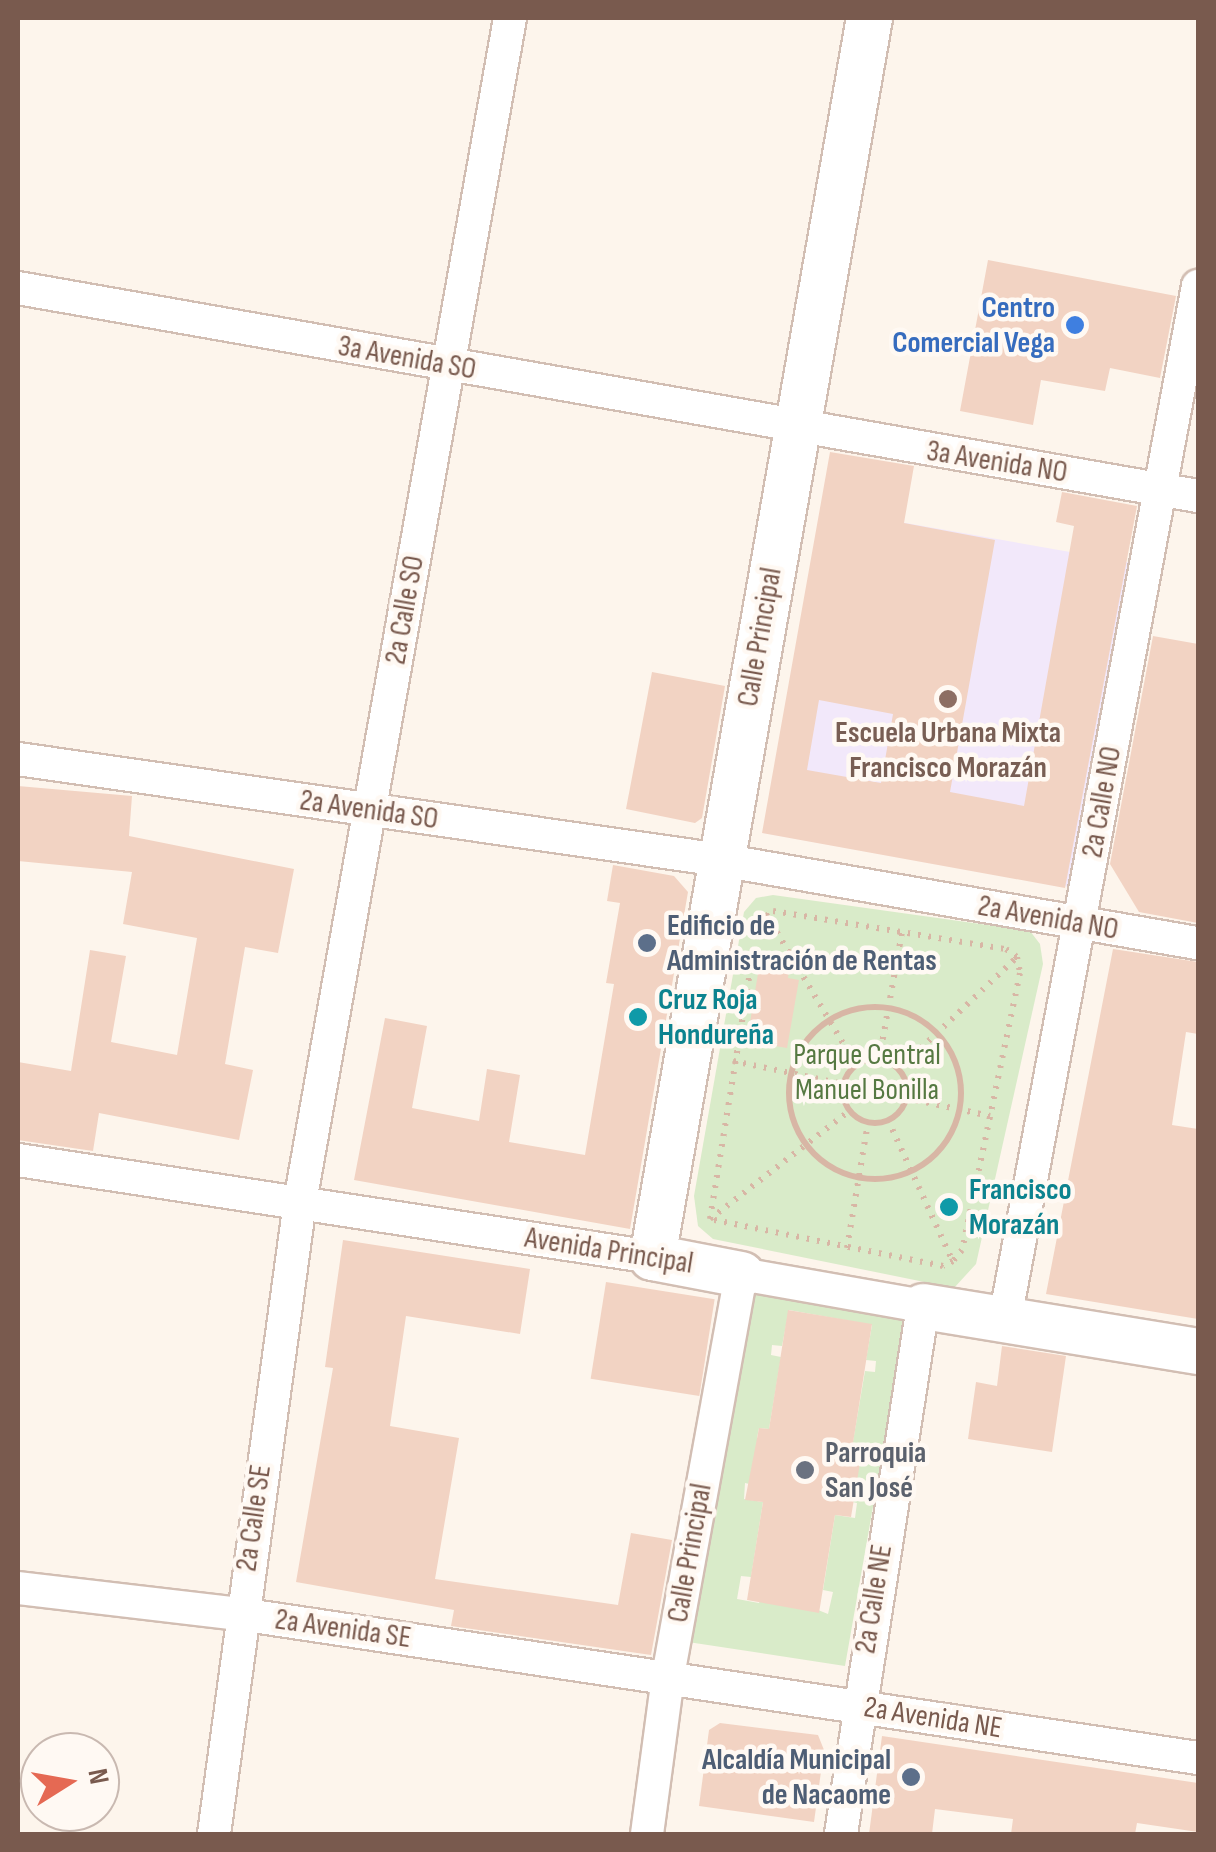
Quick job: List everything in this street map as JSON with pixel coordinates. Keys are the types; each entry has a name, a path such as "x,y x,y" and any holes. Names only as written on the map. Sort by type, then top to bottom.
{"street":[{"name":"2a Calle SO","path":"300,1202 510,18"},
{"name":"Calle Principal","path":"652,1257 869,18"},
{"name":"2a Calle NO","path":"1005,1319 1198,286"},
{"name":"3a Avenida SO","path":"18,288 796,428"},
{"name":"3a Avenida NO","path":"796,428 1198,496"},
{"name":"2a Avenida SO","path":"18,759 721,860"},
{"name":"2a Avenida NO","path":"721,860 1079,925 1198,942"},
{"name":"Avenida Principal","path":"18,1160 652,1257 1198,1351"},
{"name":"2a Calle SE","path":"214,1834 240,1614 300,1202"},
{"name":"Calle Principal","path":"647,1834 668,1676 741,1274"},
{"name":"2a Calle NE","path":"841,1834 857,1706 923,1306"},
{"name":"2a Avenida SE","path":"18,1588 240,1614 668,1676"},
{"name":"2a Avenida NE","path":"668,1676 1198,1758"}],"path":[{"path":"710,1219 942,1266 953,1261 962,1250 1020,973 1017,957 1006,949 766,914"},
{"path":"766,914 856,1065"},
{"path":"710,1219 758,922 766,914"},
{"path":"879,1060 902,932"},
{"path":"898,1070 1017,957"},
{"path":"858,1008 888,1008 937,1033 955,1063 959,1110 942,1147 911,1172 858,1178 822,1161 807,1146 791,1113 791,1073 804,1044 830,1019 858,1008"},
{"path":"879,1060 898,1070 906,1098 888,1120 868,1122 849,1111 844,1084 856,1065 879,1060"},
{"path":"733,1061 844,1084"},
{"path":"906,1098 990,1116"},
{"path":"710,1219 849,1111"},
{"path":"888,1120 953,1261"},
{"path":"847,1248 868,1122"}],"shaded area":[{"name":"Escuela Urbana Mixta Francisco Morazán","path":"821,508 1134,563 1077,888 764,833"}],"green space":[{"name":"Parque Central Manuel Bonilla","path":"773,895 1030,931 1040,944 1043,964 976,1264 954,1288 713,1239 698,1226 694,1196 744,912 756,898"},
{"path":"750,1287 906,1319 845,1666 688,1642","holes":["789,1310 872,1325 866,1360 876,1361 875,1372 865,1371 843,1500 857,1503 855,1518 835,1515 823,1590 833,1592 828,1614 763,1588 759,1603 737,1599 741,1576 751,1577 763,1502 744,1499 745,1483 759,1486 757,1438 759,1428 769,1429 781,1357 771,1355 772,1345 782,1346"]}],"building":[{"name":"Centro Comercial Vega","path":"988,260 1176,296 1160,378 1110,368 1105,391 1041,380 1033,425 960,411"},
{"name":"Escuela Urbana Mixta Francisco Morazán","path":"830,452 914,466 904,523 995,540 950,792 1024,806 1074,526 1056,522 1062,492 1137,506 1065,888 762,833","holes":["819,700 893,714 881,783 807,770"]},
{"path":"1153,636 1198,644 1198,923 1139,912 1110,864"},
{"path":"652,672 725,686 702,818 695,823 626,809"},
{"path":"18,786 132,796 129,836 294,869 278,953 245,947 225,1064 253,1070 239,1140 99,1113 93,1151 18,1140 18,1062 71,1071 90,950 126,956 111,1042 177,1055 197,938 123,924 132,872 18,861"},
{"path":"613,865 674,876 688,892 630,1229 354,1180 385,1018 427,1026 412,1108 479,1121 487,1069 520,1075 509,1142 585,1155 614,984 606,983 620,903 607,901"},
{"path":"1113,949 1198,962 1198,1034 1186,1032 1172,1125 1198,1129 1198,1319 1046,1294"},
{"path":"760,961 790,966 788,978 799,980 787,1048 747,1041"},
{"path":"343,1240 530,1269 520,1334 406,1316 390,1426 459,1438 435,1579 618,1605 631,1533 672,1540 651,1655 451,1626 454,1610 296,1582 333,1368 325,1367"},
{"path":"606,1282 715,1299 699,1396 591,1379"},
{"name":"Parroquia San José","path":"788,1310 872,1324 853,1443 863,1445 851,1517 835,1515 819,1613 747,1600 763,1502 745,1500 759,1428 769,1429"},
{"path":"1002,1346 1066,1356 1052,1452 968,1439 976,1382 997,1386"},
{"path":"720,1723 818,1735 824,1750 814,1822 699,1806 709,1730"},
{"path":"882,1736 1198,1783 1198,1832 1137,1823 1135,1834 1011,1834 1013,1819 935,1809 932,1834 869,1834"}],"place":[{"name":"Centro Comercial Vega","path":"1075,325"},
{"name":"Escuela Urbana Mixta Francisco Morazán","path":"948,699"},
{"name":"Edificio de Administración de Rentas","path":"647,943"},
{"name":"Cruz Roja Hondureña","path":"638,1017"},
{"name":"Francisco Morazán","path":"949,1207"},
{"name":"Parroquia San José","path":"805,1470"},
{"name":"Alcaldía Municipal de Nacaome","path":"911,1777"}]}
